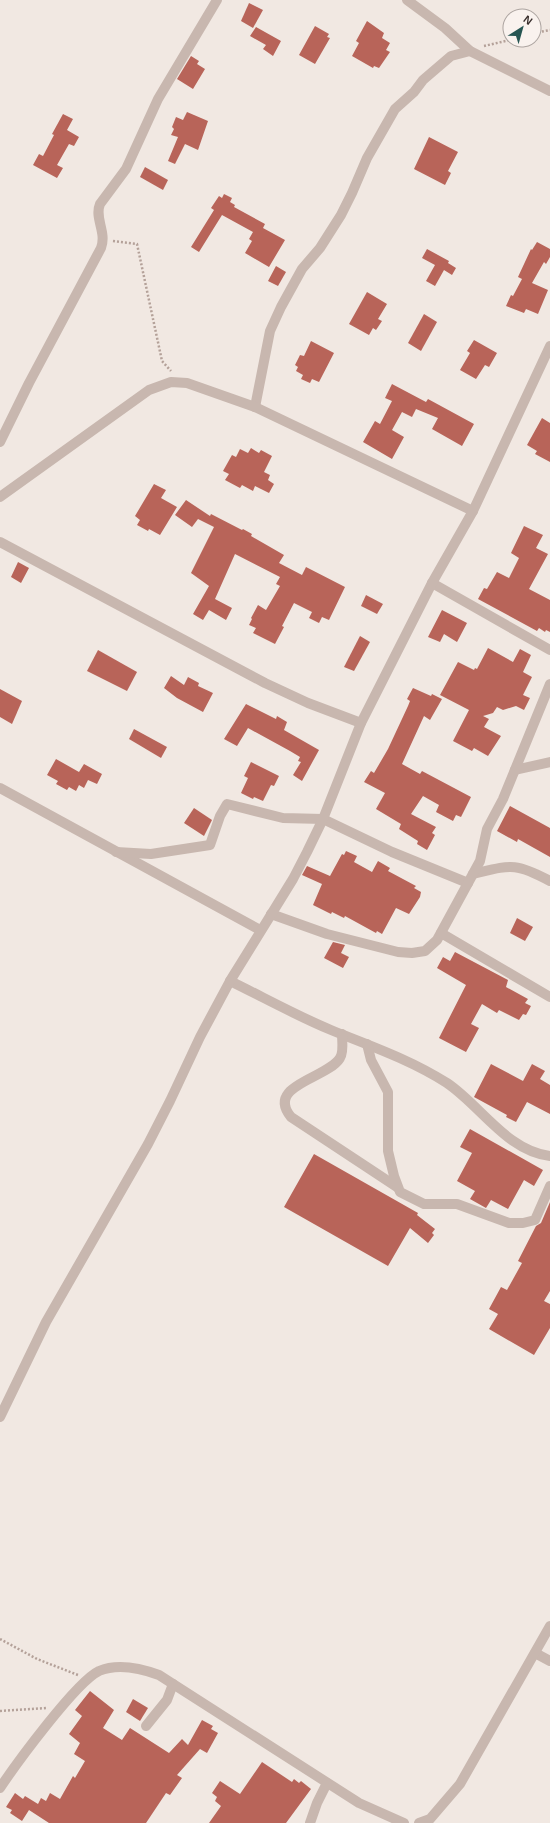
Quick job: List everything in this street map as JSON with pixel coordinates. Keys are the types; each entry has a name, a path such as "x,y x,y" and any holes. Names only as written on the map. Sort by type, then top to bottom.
{"street":[{"path":"0,442 29,383 101,248 103,239 98,211 100,204 126,169 158,99 217,0"},
{"path":"408,0 445,28 470,51 550,91"},
{"path":"255,407 270,332 280,307 302,269 320,248 340,215 352,193 367,158 396,109 414,92 423,80 451,56 470,51"},
{"path":"0,1417 46,1322 151,1138 189,1059 230,981 260,930 293,879 323,819 361,723 432,583 473,511 546,362 550,346"},
{"path":"0,497 99,428 137,398 156,387 171,382 181,382 255,407 473,511"},
{"path":"0,542 265,684 308,703 361,723"},
{"path":"432,583 550,650"},
{"path":"271,914 322,932 398,952 412,953 425,951 434,944 480,861 487,829 503,799 550,684"},
{"path":"515,770 550,762"},
{"path":"0,788 260,930"},
{"path":"116,852 151,854 210,845 220,816 227,804 283,818 323,819 392,852 471,878 502,868 517,867 527,869 550,881"},
{"path":"441,933 550,997"},
{"path":"230,981 309,1020 396,1055 437,1077 458,1091 507,1136 530,1151 550,1156"},
{"path":"342,1034 340,1058 324,1072 290,1090 285,1097 286,1110 291,1117 397,1187"},
{"path":"366,1044 389,1096 388,1144 390,1162 397,1187 400,1192 424,1204 457,1204 504,1221 519,1224 535,1220 550,1186"},
{"path":"419,1823 430,1821 460,1784 550,1626"},
{"path":"535,1653 550,1660"},
{"path":"0,1788 61,1709 88,1679 104,1669 128,1667 146,1670 159,1675 359,1803 404,1823"},
{"path":"146,1726 167,1700 173,1684"},
{"path":"310,1823 317,1804 328,1783"}],"path":[{"path":"470,51 502,42"},
{"path":"103,239 137,244 162,361 181,382"},
{"path":"0,1640 56,1667 88,1679"},
{"path":"0,1711 28,1708 61,1709"}],"building":[{"path":"249,3 263,10 253,28 241,21"},
{"path":"367,21 384,33 382,38 390,43 386,50 390,52 379,68 374,66 373,68 352,56 359,43 356,41"},
{"path":"315,26 329,34 327,37 330,38 315,64 299,55"},
{"path":"256,27 281,41 273,56 263,49 266,45 250,36"},
{"path":"191,56 199,61 197,64 205,69 193,89 177,79"},
{"path":"187,112 208,121 198,150 185,144 175,164 168,161 178,137 171,135 174,129 172,127 176,117 183,120"},
{"path":"63,114 73,119 67,130 79,137 74,146 69,144 57,165 63,168 57,178 33,165 39,154 43,156 54,135 52,134"},
{"path":"429,137 458,152 448,171 451,173 445,185 414,169"},
{"path":"145,167 168,180 163,190 140,177"},
{"path":"224,194 232,198 230,202 235,205 234,207 265,224 263,228 285,240 269,267 245,253 252,241 249,239 253,232 222,215 199,252 191,247 214,210 211,208 219,196 222,198"},
{"path":"537,242 550,249 550,257 546,264 544,262 532,283 548,290 538,314 526,309 524,313 506,306 511,295 513,296 522,279 518,277 531,249 532,250"},
{"path":"427,249 449,261 448,263 456,268 452,275 444,270 435,286 426,281 435,265 422,258"},
{"path":"276,266 286,272 278,286 268,281"},
{"path":"367,292 387,304 378,319 382,321 376,330 373,328 369,335 349,324"},
{"path":"424,314 437,322 421,351 408,343"},
{"path":"474,340 497,353 489,367 485,365 476,379 460,370 470,353 467,351"},
{"path":"311,341 334,353 319,382 312,379 310,383 301,379 303,375 296,371 298,367 295,365 300,355 304,356"},
{"path":"392,384 426,402 428,399 474,424 462,446 432,429 438,418 416,409 412,417 402,412 392,430 404,437 392,459 363,442 375,421 380,424 392,401 385,398"},
{"path":"542,418 550,423 550,462 535,454 537,451 527,445"},
{"path":"251,448 259,453 261,450 272,456 264,472 270,475 268,480 274,484 269,493 255,486 253,491 242,485 240,488 225,480 229,474 223,471 232,455 236,457 240,449 248,453"},
{"path":"154,484 166,490 161,498 177,507 160,535 137,525 140,520 135,516"},
{"path":"186,500 210,516 211,514 252,534 251,536 284,555 279,563 302,575 306,567 345,587 329,620 322,617 319,623 309,618 312,612 294,603 282,626 284,627 275,644 253,633 256,628 249,625 252,619 251,618 258,605 266,610 280,586 276,584 280,577 235,554 215,599 232,608 226,620 209,610 203,620 193,614 209,586 191,573 214,527 198,519 192,527 175,515"},
{"path":"524,526 543,535 536,548 548,554 529,589 550,600 550,632 546,630 545,632 539,628 537,631 478,599 484,588 487,589 497,572 509,578 519,558 511,553"},
{"path":"18,562 29,568 21,583 11,577"},
{"path":"366,595 383,604 377,614 361,606"},
{"path":"442,610 467,623 457,642 444,634 440,642 428,637"},
{"path":"360,636 370,642 354,671 344,667"},
{"path":"488,648 513,662 520,649 531,655 523,672 532,677 523,695 530,698 524,710 516,706 503,710 497,707 493,713 483,716 489,719 484,727 501,736 488,756 474,748 472,751 453,741 469,710 440,695 458,662 474,670 475,668 477,669"},
{"path":"98,650 137,672 127,691 87,671"},
{"path":"171,676 184,685 188,677 199,683 198,686 213,693 203,712 177,698 164,688"},
{"path":"413,688 442,699 430,720 424,716 402,764 420,774 422,771 471,797 461,817 456,815 453,821 436,812 439,805 423,796 411,814 436,827 432,833 435,835 427,850 417,844 418,841 399,829 401,824 376,809 385,793 364,782 371,771 374,773 388,749 408,706 410,701 407,699"},
{"path":"0,689 22,701 12,724 0,717"},
{"path":"246,704 276,719 277,716 287,722 284,730 319,750 302,781 293,775 301,762 298,761 300,757 248,728 237,746 224,739"},
{"path":"134,729 167,747 161,758 129,739"},
{"path":"56,759 79,772 84,764 102,774 97,784 88,780 84,788 79,785 76,791 69,787 67,790 56,784 58,781 47,775"},
{"path":"251,762 279,776 274,786 271,785 263,801 254,797 253,799 241,793 248,778 244,776"},
{"path":"510,806 550,828 550,857 518,839 517,842 497,831"},
{"path":"194,808 212,820 204,836 184,823"},
{"path":"346,851 357,856 354,862 372,872 378,861 390,868 388,871 416,886 414,888 421,892 420,897 409,914 396,908 382,934 377,931 376,933 345,916 344,918 332,912 331,914 313,905 322,884 302,875 307,866 330,876 342,854 344,855"},
{"path":"517,918 533,927 525,941 510,933"},
{"path":"333,942 345,945 341,953 349,957 343,968 324,958"},
{"path":"455,952 508,980 506,987 528,999 525,1003 531,1006 526,1015 523,1014 519,1020 499,1010 497,1013 482,1004 471,1024 479,1028 466,1052 439,1038 466,985 437,968 443,957 450,961"},
{"path":"491,1064 523,1081 532,1064 545,1071 540,1079 550,1085 550,1114 527,1102 516,1122 506,1117 507,1115 474,1097"},
{"path":"470,1129 543,1170 534,1186 524,1180 508,1209 491,1200 486,1208 470,1199 475,1191 457,1181 472,1153 460,1147"},
{"path":"314,1154 418,1213 417,1215 435,1229 432,1233 434,1235 428,1243 410,1228 388,1266 284,1207"},
{"path":"550,1202 550,1291 544,1301 550,1304 550,1328 534,1355 489,1329 498,1314 489,1309 501,1287 507,1290 522,1263 518,1261 536,1226 541,1223"},
{"path":"90,1691 114,1710 103,1728 122,1740 130,1728 169,1753 182,1739 188,1745 202,1720 213,1726 211,1729 218,1733 207,1753 200,1749 177,1775 182,1778 170,1795 166,1793 146,1823 49,1823 29,1810 22,1821 10,1813 12,1810 6,1807 15,1793 23,1799 25,1796 38,1804 41,1798 46,1801 50,1793 60,1799 73,1776 75,1778 85,1761 74,1754 80,1743 69,1734 82,1716 75,1710"},
{"path":"133,1699 148,1708 140,1721 126,1712"},
{"path":"262,1762 292,1782 294,1779 299,1783 301,1781 311,1789 286,1823 209,1823 221,1806 215,1801 217,1797 212,1793 220,1781 240,1794"}]}
